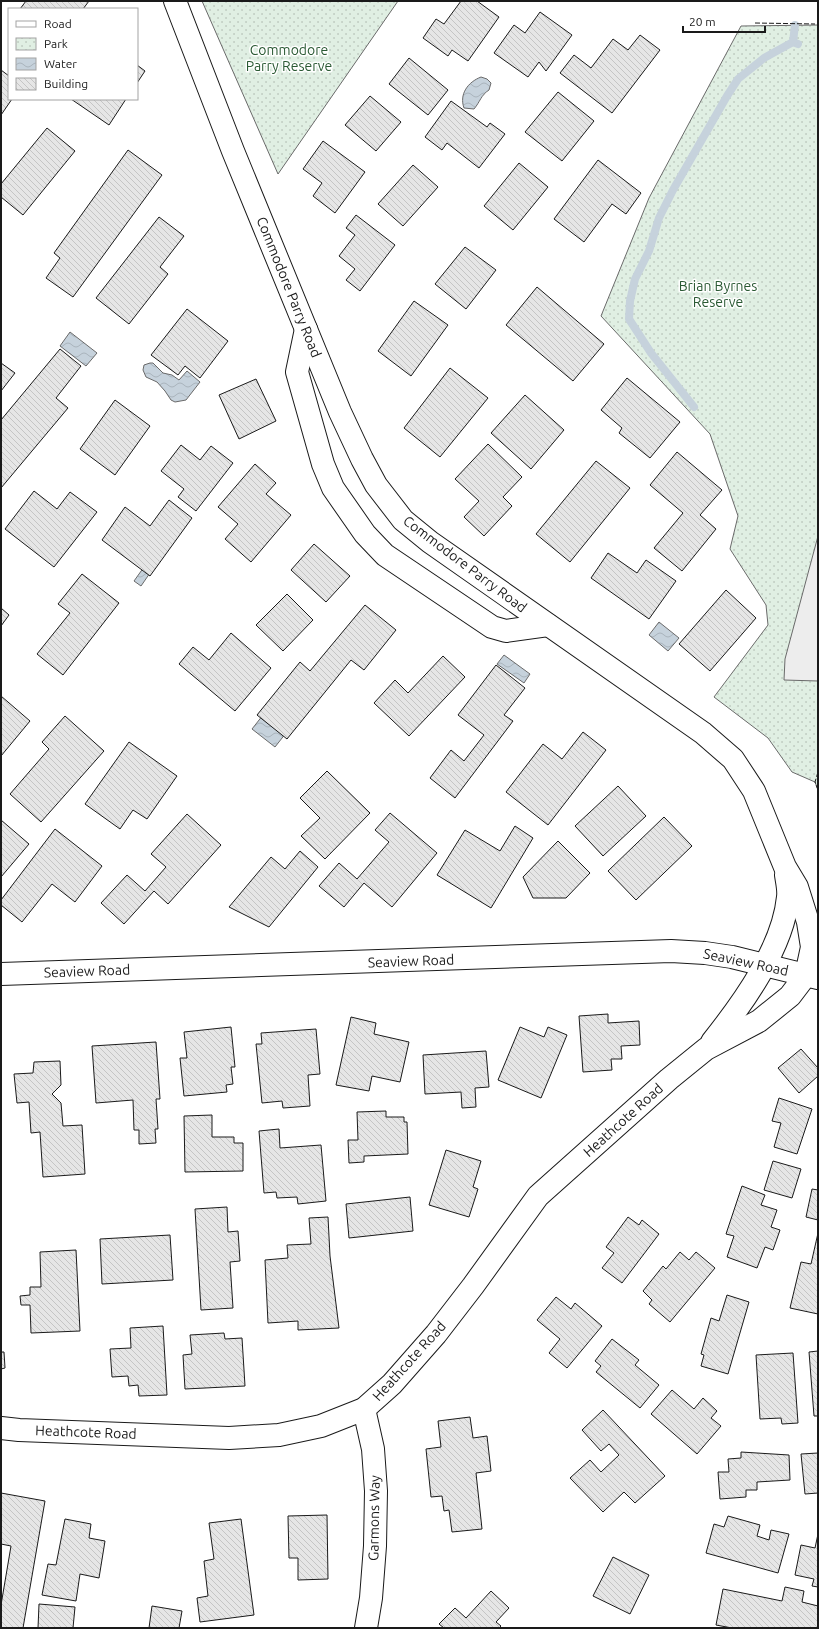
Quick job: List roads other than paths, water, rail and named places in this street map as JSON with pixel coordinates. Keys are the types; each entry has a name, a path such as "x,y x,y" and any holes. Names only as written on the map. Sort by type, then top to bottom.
{"street":[{"name":"Commodore Parry Road","path":"175,1 233,152 340,412 376,485 403,520 430,542 703,733 733,759 754,791 785,867 797,887 808,922 812,947 812,977"},
{"path":"306,328 297,372 323,464 333,488 365,534 385,555 492,627 506,632 548,625"},
{"name":"Commodore Parry Road","path":"765,965 784,916 788,895 785,867"},
{"name":"Seaview Road","path":"1,974 671,951 705,952 732,957 812,977"},
{"name":"Heathcote Road","path":"706,1049 729,1020 765,965"},
{"name":"Heathcote Road","path":"1,1428 176,1437 229,1438 272,1436 322,1426 364,1409 392,1384 436,1334 473,1286 538,1196 669,1079 706,1049 759,1021 812,977"},
{"name":"Garmons Way","path":"364,1409 373,1449 376,1491 375,1546 371,1598 366,1628"}],"water":[{"path":"481,77 487,79 491,83 489,90 482,96 474,109 464,108 463,98 466,89 472,82"},
{"path":"70,332 97,353 86,366 60,346"},
{"path":"153,363 163,373 172,375 179,380 187,371 200,382 186,400 175,402 171,400 157,382 146,377 143,370 144,365"},
{"path":"154,553 161,557 141,586 134,581"},
{"path":"659,622 679,638 668,651 649,635"},
{"path":"504,655 530,674 524,683 497,664"},
{"path":"263,715 286,733 275,747 252,729"}],"waterway":[{"path":"795,25 793,42 798,44"},
{"path":"694,407 651,353 629,319 630,301 635,279 649,251 659,218 673,190 738,79 764,58 793,42"}],"park label":[{"name":"Commodore Parry Reserve","path":"289,58"},
{"name":"Brian Byrnes Reserve","path":"718,294"}]}
